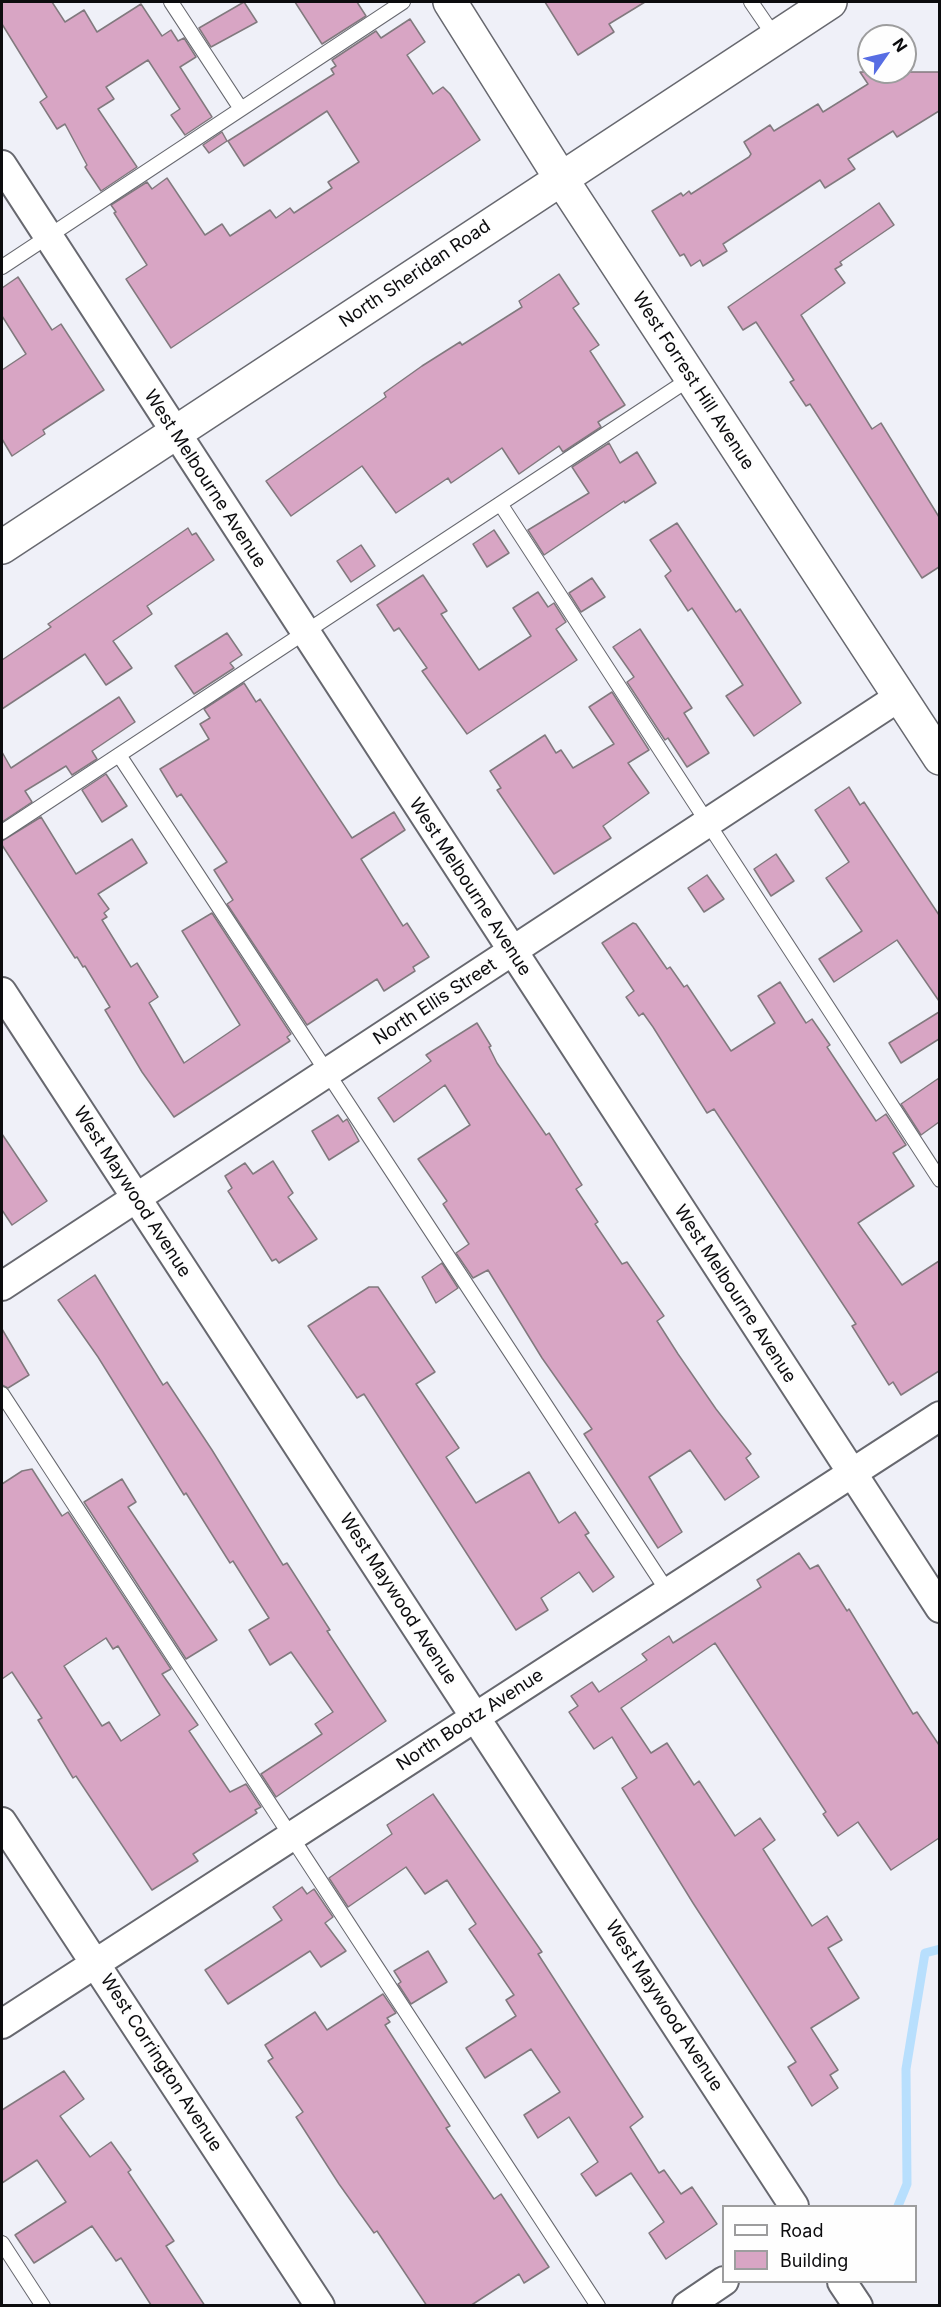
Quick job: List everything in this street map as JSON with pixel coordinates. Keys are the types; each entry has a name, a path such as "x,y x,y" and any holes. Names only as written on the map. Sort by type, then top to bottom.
{"main road":[{"name":"West Forrest Hill Avenue","path":"450,2 691,378 939,758"},
{"name":"North Sheridan Road","path":"2,547 830,2"}],"street":[{"name":"West Melbourne Avenue","path":"2,165 939,1608"},
{"name":"North Ellis Street","path":"2,1286 899,697"},
{"name":"West Maywood Avenue","path":"2,992 793,2205"},
{"name":"North Bootz Avenue","path":"2,2024 939,1416"},
{"name":"West Corrington Avenue","path":"2,1822 320,2306"},
{"path":"687,2306 722,2282"},
{"path":"843,2283 858,2306"}],"lane":[{"path":"171,2 240,109"},
{"path":"2,267 404,2"},
{"path":"752,2 775,37"},
{"path":"2,832 691,378"},
{"path":"501,505 939,1180"},
{"path":"119,755 668,1592"},
{"path":"2,1394 598,2306"},
{"path":"2,2243 43,2306"}],"building":[{"path":"2,2 52,2 65,22 84,10 97,32 141,4 162,36 171,30 178,41 184,38 196,57 180,67 212,117 185,135 171,115 180,109 148,60 106,87 114,99 98,109 137,167 101,191 85,167 87,165 65,124 57,129 40,102 47,97 2,24"},
{"path":"244,2 257,22 211,47 199,28"},
{"path":"295,2 357,2 366,16 322,44"},
{"path":"545,2 645,2 609,24 614,32 578,55"},
{"path":"410,19 425,42 407,55 433,94 443,87 450,94 480,140 171,348 126,279 147,265 111,205 147,182 152,189 167,178 205,235 222,224 230,236 270,210 276,218 290,208 294,213 332,188 328,182 359,162 327,111 244,166 228,141 334,74 331,69 336,66 332,60 376,31 381,38"},
{"path":"917,72 939,72 939,111 897,137 893,131 848,159 855,169 825,188 820,180 723,244 727,251 703,266 700,260 691,266 684,254 680,256 652,211 681,193 683,196 689,191 691,194 749,157 751,154 744,142 770,125 774,131 818,104 823,112 868,84 917,84"},
{"path":"222,132 227,141 209,153 203,145"},
{"path":"879,203 894,225 840,262 842,265 835,269 845,283 801,315 872,429 881,423 939,517 939,567 922,578 810,404 806,406 790,382 794,380 756,322 743,330 728,307"},
{"path":"559,274 579,304 573,308 599,345 590,351 625,405 598,422 601,427 563,452 559,446 519,474 502,448 451,483 448,478 396,513 362,466 291,516 266,481 386,397 384,393 422,366 460,342 462,345 522,307 519,301"},
{"path":"18,277 52,330 61,324 104,390 43,430 45,434 12,456 2,439 2,370 26,354 2,316 2,288"},
{"path":"609,443 620,463 637,452 656,483 625,503 624,501 544,555 528,530 589,493 572,467"},
{"path":"677,523 736,612 740,609 801,703 754,736 726,696 743,685 692,608 688,611 665,576 671,571 650,540"},
{"path":"188,528 192,535 196,533 214,560 147,606 152,614 113,641 132,668 106,685 85,654 2,709 2,660 51,627 48,624"},
{"path":"494,530 509,553 487,567 473,544"},
{"path":"361,545 375,566 351,582 337,561"},
{"path":"423,575 447,611 441,614 479,670 531,636 513,608 538,592 548,607 554,603 566,622 556,629 577,660 467,734 422,671 427,668 399,628 394,631 377,605"},
{"path":"592,578 605,597 581,612 569,593"},
{"path":"640,629 692,708 684,713 709,753 687,767 668,738 665,740 627,682 634,677 613,647"},
{"path":"227,633 242,655 230,663 234,668 194,694 175,666"},
{"path":"244,683 256,702 260,699 352,838 394,812 405,830 361,859 403,926 407,923 429,957 413,967 415,971 384,991 377,979 307,1025 227,904 233,900 214,870 227,862 181,794 177,797 160,769 209,739 200,724 210,718 204,709"},
{"path":"612,692 649,750 628,763 649,793 603,826 611,838 554,874 497,790 501,788 490,771 545,735 556,753 561,750 573,768 614,744 589,707"},
{"path":"119,697 135,722 92,751 97,759 72,775 66,766 25,791 32,802 2,822 2,752 11,768"},
{"path":"106,774 127,806 102,822 82,790"},
{"path":"849,787 860,805 864,802 939,915 939,1001 897,940 834,982 819,959 862,931 826,878 849,862 815,810"},
{"path":"41,817 76,874 132,839 147,863 98,894 109,909 104,913 107,917 102,920 131,967 137,963 158,997 149,1003 184,1063 240,1025 182,931 212,913 291,1034 287,1037 290,1041 174,1117 142,1072 105,1010 110,1007 85,966 83,967 77,957 75,958 2,845 2,841"},
{"path":"776,854 794,881 771,896 754,869"},
{"path":"707,875 724,899 704,912 688,888"},
{"path":"633,923 636,924 667,969 670,967 684,987 687,985 731,1051 775,1023 758,996 780,982 806,1023 812,1019 830,1045 827,1047 876,1121 886,1114 906,1145 893,1153 914,1186 858,1223 902,1285 939,1261 939,1371 901,1395 893,1382 889,1385 852,1326 856,1324 714,1109 707,1113 653,1027 643,1013 639,1016 626,997 634,991 602,943"},
{"path":"939,1012 939,1039 901,1063 889,1043"},
{"path":"477,1023 491,1046 489,1047 497,1063 546,1135 549,1133 582,1185 576,1189 598,1222 595,1224 622,1264 627,1262 664,1316 657,1321 716,1409 751,1454 746,1458 759,1477 725,1500 690,1450 649,1477 682,1532 658,1548 584,1434 592,1429 542,1358 488,1270 473,1278 456,1253 469,1244 443,1204 447,1201 418,1159 470,1125 445,1085 394,1122 378,1098 431,1061 426,1055"},
{"path":"939,1078 939,1122 921,1135 901,1104"},
{"path":"338,1115 343,1122 347,1119 359,1141 329,1160 312,1131"},
{"path":"2,1134 47,1201 12,1225 2,1210"},
{"path":"273,1161 293,1193 288,1197 317,1239 279,1263 276,1259 272,1261 228,1191 232,1188 225,1176 245,1163 253,1174"},
{"path":"442,1263 458,1288 436,1303 422,1277"},
{"path":"95,1275 163,1385 167,1382 212,1450 283,1565 287,1563 330,1630 327,1631 386,1721 276,1797 261,1774 322,1734 315,1724 333,1712 291,1652 270,1665 249,1630 269,1618 233,1561 230,1563 186,1493 184,1495 98,1357 58,1300"},
{"path":"369,1287 378,1287 435,1372 416,1384 459,1448 446,1457 476,1503 529,1472 559,1523 575,1512 589,1533 585,1535 614,1577 593,1592 579,1572 541,1598 548,1610 516,1630 364,1394 357,1398 308,1326"},
{"path":"2,1329 29,1375 8,1388 2,1385"},
{"path":"32,1469 62,1516 68,1512 171,1669 162,1674 198,1725 189,1731 230,1792 246,1784 261,1807 255,1810 257,1813 193,1854 198,1861 152,1890 76,1776 73,1778 38,1720 42,1718 12,1672 2,1679 2,1484 22,1471","holes":["106,1638 113,1649 118,1646 160,1715 121,1741 109,1722 102,1726 64,1666"]},
{"path":"122,1479 136,1502 128,1507 217,1640 186,1659 84,1502"},
{"path":"799,1553 810,1569 818,1565 847,1611 849,1609 913,1714 917,1712 939,1745 939,1838 891,1870 858,1822 838,1836 823,1814 826,1812 715,1643 621,1708 651,1753 667,1743 694,1785 699,1781 735,1836 760,1818 775,1840 763,1849 812,1926 827,1916 842,1940 828,1948 859,1998 811,2028 838,2070 830,2075 838,2088 812,2106 788,2067 796,2062 622,1788 637,1778 612,1737 594,1749 569,1712 578,1706 571,1696 592,1682 599,1692 647,1660 642,1654 669,1636 673,1643 761,1587 757,1580"},
{"path":"433,1794 542,1952 538,1954 643,2117 630,2127 659,2173 664,2170 681,2194 692,2187 717,2224 666,2259 649,2233 664,2222 631,2173 596,2196 581,2174 598,2162 569,2117 538,2138 524,2115 560,2092 531,2049 485,2078 466,2048 516,2016 506,2000 514,1995 469,1929 476,1924 447,1880 425,1894 406,1867 348,1907 329,1878 392,1834 387,1825"},
{"path":"302,1887 307,1894 314,1889 333,1917 325,1923 346,1951 321,1967 310,1951 228,2004 205,1970 282,1920 273,1907"},
{"path":"428,1951 447,1982 411,2004 398,1984 401,1982 394,1971"},
{"path":"383,1994 396,2013 387,2018 390,2022 385,2025 450,2126 446,2128 494,2199 501,2194 549,2267 524,2283 519,2274 470,2306 427,2306 377,2231 374,2233 339,2184 296,2117 303,2112 268,2061 273,2058 265,2045 315,2012 327,2030"},
{"path":"64,2071 84,2099 60,2116 90,2157 111,2142 131,2170 128,2172 174,2241 166,2246 205,2306 151,2305 121,2258 116,2261 92,2226 34,2263 15,2235 66,2202 37,2160 2,2183 2,2110"}],"waterway":[{"path":"898,2205 907,2184 906,2069 925,1953 940,1949"}]}
